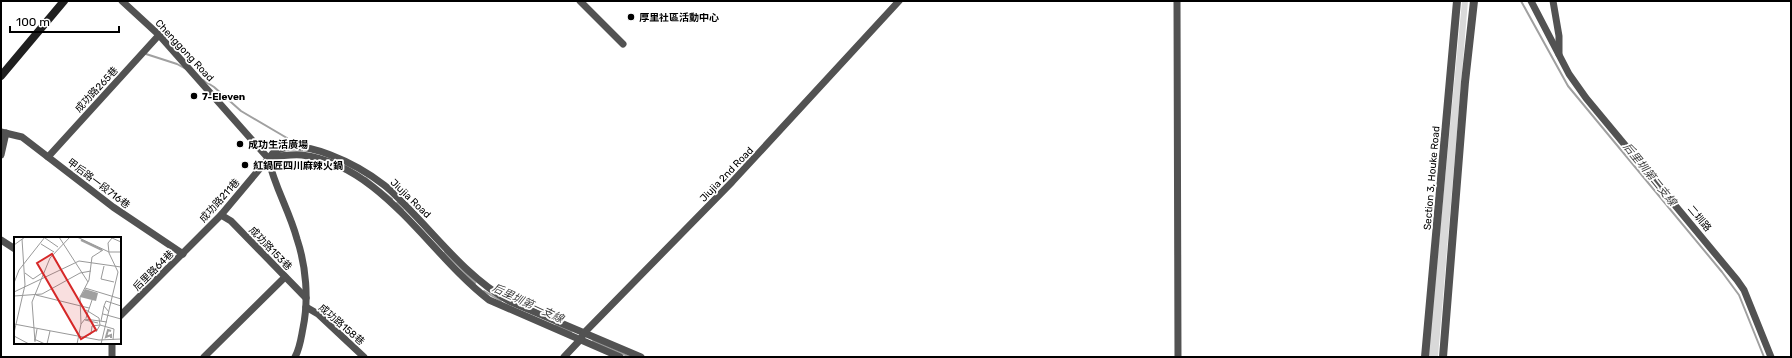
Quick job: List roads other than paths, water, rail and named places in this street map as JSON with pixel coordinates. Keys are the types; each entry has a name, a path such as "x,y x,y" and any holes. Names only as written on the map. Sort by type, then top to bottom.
{"main road":[{"path":"1,76 64,1"}],"street":[{"name":"Chenggong Road","path":"122,1 159,36 268,158 273,180 298,239 302,260 306,307 300,342 295,357"},
{"path":"580,1 623,44"},
{"name":"Jiujia 2nd Road","path":"564,357 580,340 584,333 732,182 899,1"},
{"path":"1177,1 1178,357"},
{"name":"Section 3, Houke Road","path":"1425,357 1457,1"},
{"path":"1443,357 1465,82 1474,1"},
{"name":"二圳路","path":"1531,1 1569,74 1586,98 1744,290 1771,357"},
{"path":"1553,1 1559,36 1559,55"},
{"name":"成功路265巷","path":"48,157 159,36"},
{"path":"1,155 3,133"},
{"name":"甲后路一段716巷","path":"3,133 22,137 113,207 183,254"},
{"name":"Jiujia Road","path":"268,158 277,150 299,146 322,152 366,172 385,185 483,285 509,301 641,357"},
{"name":"Jiujia Road","path":"268,158 300,155 320,159 362,179 382,194 474,289 489,300 620,357"},
{"name":"成功路211巷","path":"183,254 220,215 268,158"},
{"name":"成功路153巷","path":"220,215 231,220 306,298"},
{"path":"1,240 14,248"},
{"name":"后里路64巷","path":"121,315 183,254"},
{"path":"204,357 285,277"},
{"name":"成功路158巷","path":"306,307 318,314 364,357"},
{"path":"112,344 112,357"}],"waterway":[{"name":"后里圳第二支線","path":"1521,1 1568,86 1722,272 1739,295 1764,357"},
{"name":"后里圳第一支線","path":"146,54 177,64 186,69"},
{"name":"后里圳第一支線","path":"203,80 214,87 241,111 287,138"},
{"name":"后里圳第一支線","path":"366,178 392,199"},
{"name":"后里圳第一支線","path":"397,203 403,210"},
{"name":"后里圳第一支線","path":"445,252 475,283"},
{"name":"后里圳第一支線","path":"484,291 501,301"},
{"name":"后里圳第一支線","path":"556,325 571,332"},
{"name":"后里圳第一支線","path":"593,341 630,357"}],"place":[{"name":"厚里社區活動中心","path":"631,17"},
{"name":"7-Eleven","path":"194,96"},
{"name":"成功生活廣場","path":"240,144"},
{"name":"紅鍋匠四川麻辣火鍋","path":"245,165"}]}
